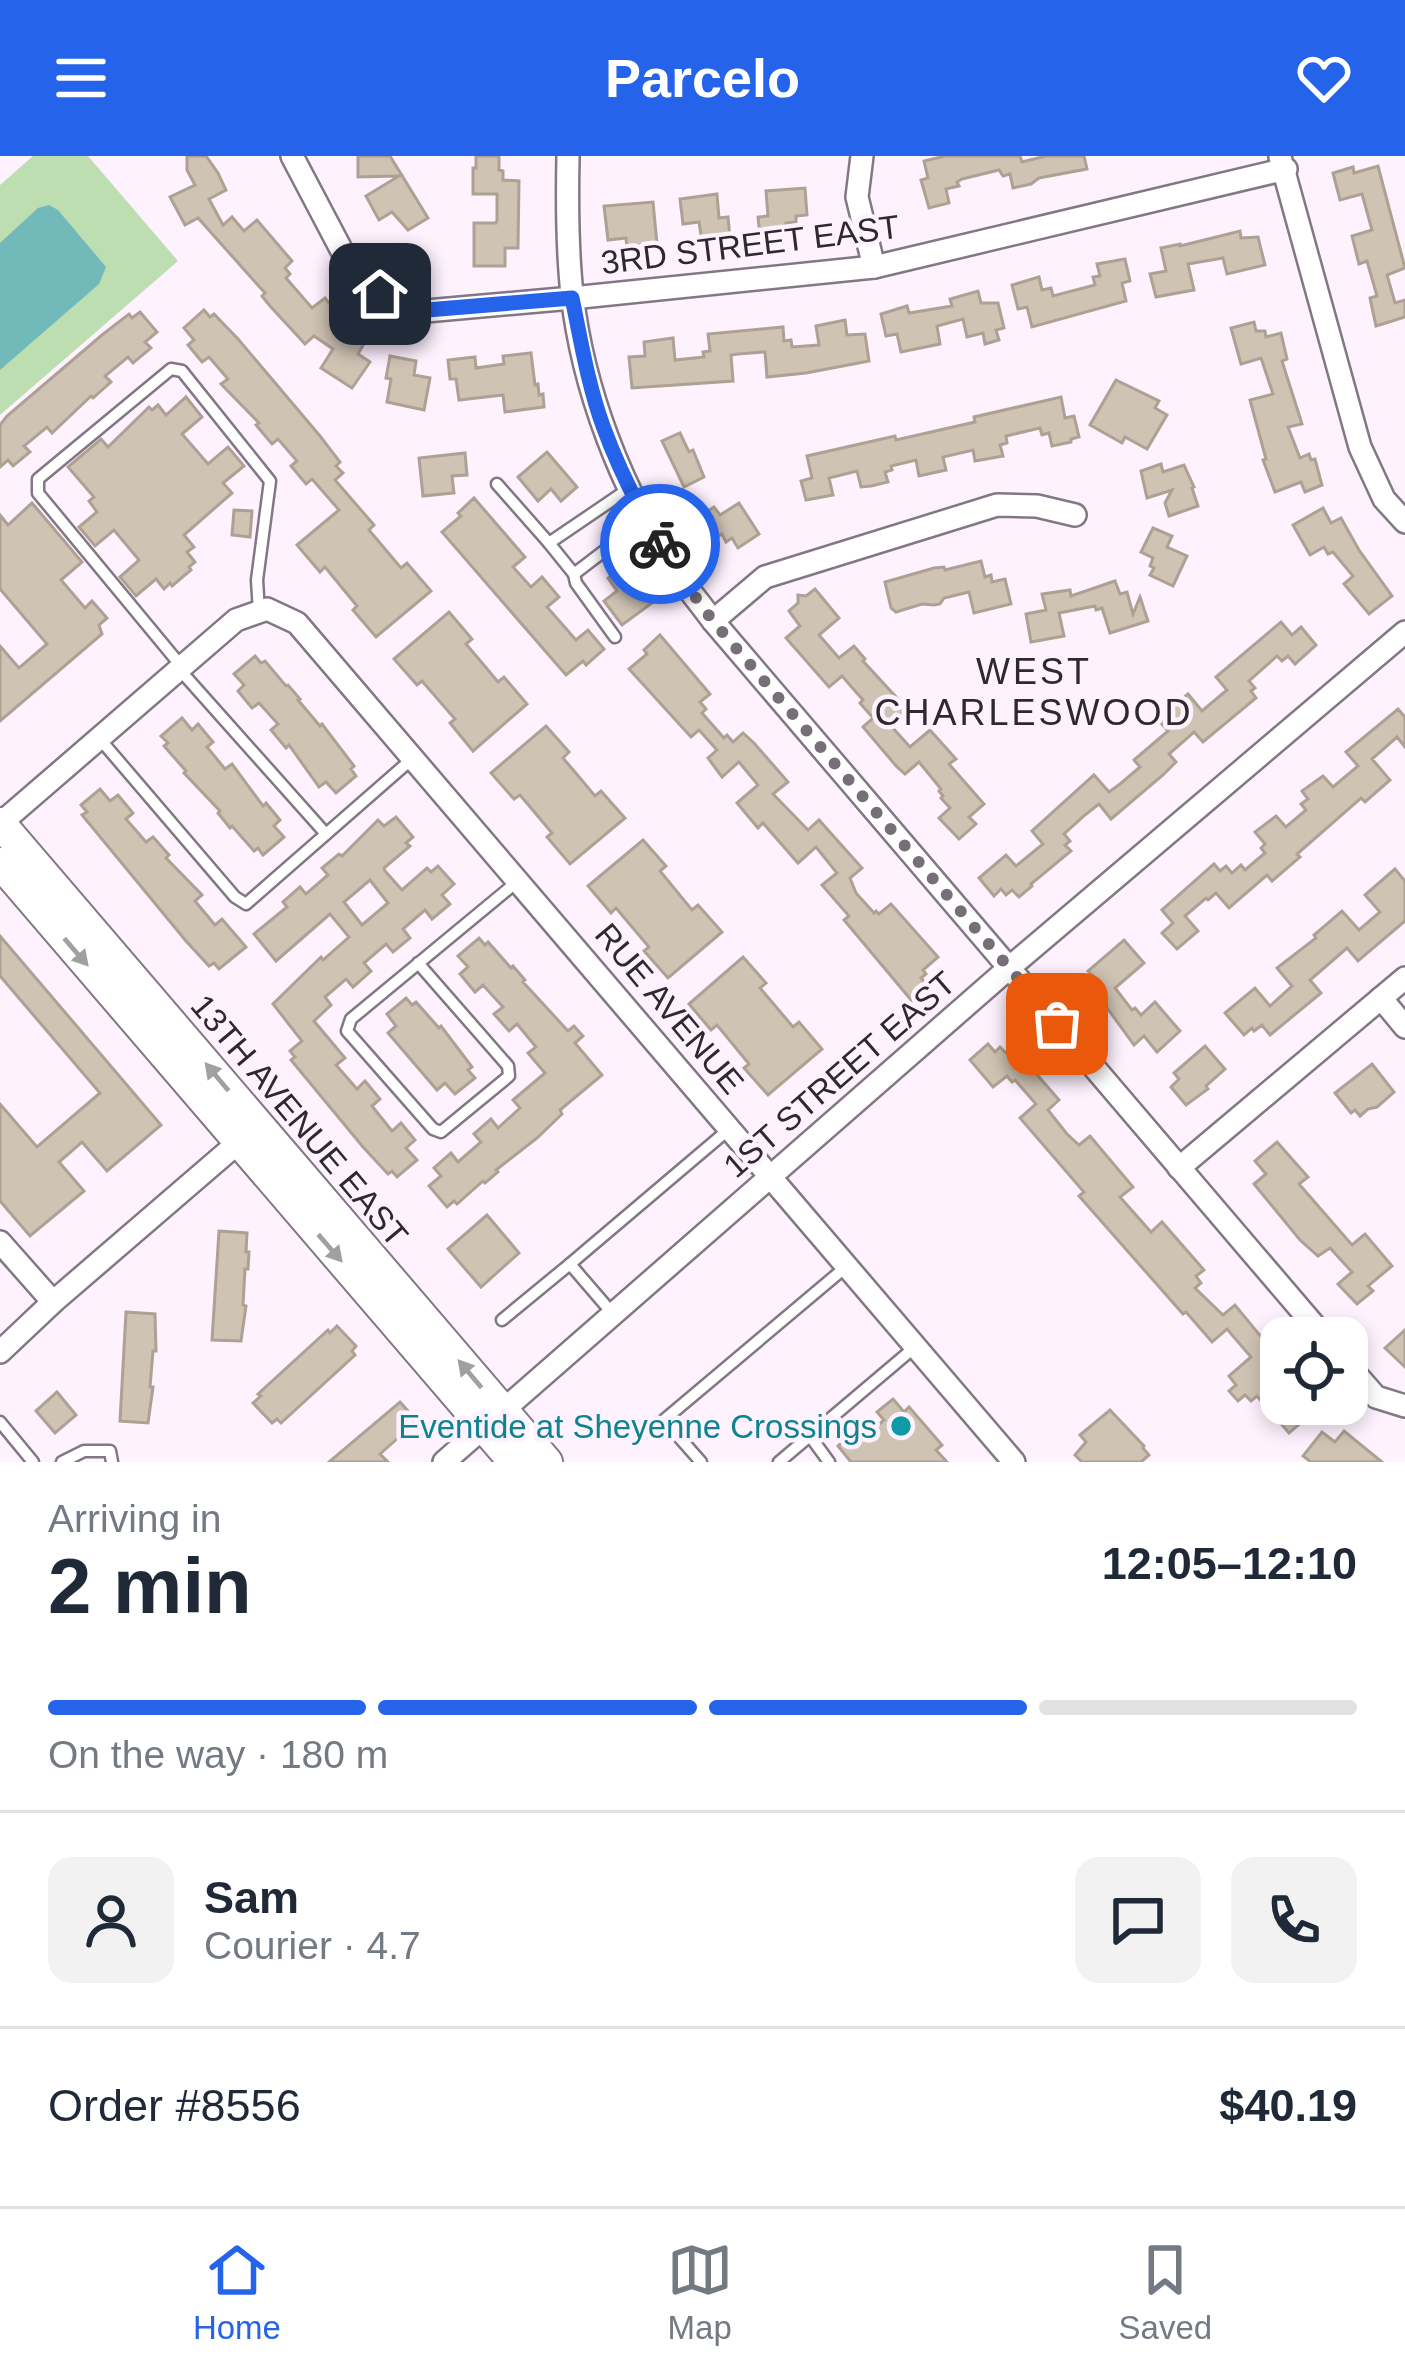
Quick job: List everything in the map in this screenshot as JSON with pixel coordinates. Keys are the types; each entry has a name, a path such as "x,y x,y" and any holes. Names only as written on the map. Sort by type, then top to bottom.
{"main road":[{"name":"13TH AVENUE EAST","path":"0,824 249,1134 492,1419 547,1462"},
{"name":"13TH AVENUE EAST","path":"0,863 249,1134"},
{"path":"492,1419 514,1462"}],"street":[{"name":"3RD STREET EAST","path":"292,156 342,251 380,294 415,311 874,267 1283,163"},
{"path":"568,156 572,298 590,384 629,488 674,568 713,621 1307,1317"},
{"path":"862,156 857,197 874,267"},
{"path":"1283,163 1360,447 1384,499 1405,522"},
{"path":"713,621 765,577 998,505 1075,514"},
{"path":"0,824 236,620 263,611"},
{"name":"RUE AVENUE","path":"263,611 297,623 1014,1462"},
{"name":"1ST STREET EAST","path":"444,1462 1009,968 1405,632"},
{"path":"1179,1168 1405,978"},
{"path":"1381,998 1405,1027"},
{"path":"0,1352 249,1134"},
{"path":"0,1242 53,1302"},
{"path":"1368,1387 1376,1396 1402,1406"}],"lane":[{"path":"263,611 257,580 270,481 182,371 171,369 38,479 38,493 180,668 326,834"},
{"path":"497,484 574,574 615,637"},
{"path":"549,543 629,488"},
{"path":"574,574 648,524"},
{"path":"99,738 246,904 413,758"},
{"path":"418,964 508,1066 509,1076 441,1132 433,1129 347,1031 351,1019 518,881"},
{"path":"502,1320 730,1129"},
{"path":"570,1264 613,1314"},
{"path":"701,1462 664,1420 847,1266"},
{"path":"779,1462 915,1347"},
{"path":"0,1422 33,1462"},
{"path":"810,1436 829,1462"},
{"path":"62,1462 84,1451 110,1451 112,1462"}],"shaded area":[{"path":"33,156 88,156 178,261 0,415 0,185"},
{"path":"49,205 106,267 99,284 0,370 0,243 38,208"}],"building":[{"path":"187,156 206,156 218,173 226,190 209,199 223,225 232,217 244,231 257,220 292,261 285,268 290,274 286,278 312,308 325,298 339,315 334,319 366,340 358,354 370,362 352,388 321,368 333,349 314,336 305,344 198,218 185,225 170,197 195,185 187,170"},
{"path":"358,156 390,156 428,218 408,230 392,212 379,220 366,196 399,176 358,177"},
{"path":"476,156 499,156 503,180 519,181 518,248 505,248 505,266 474,266 474,223 497,220 497,194 473,194"},
{"path":"945,156 1020,156 1022,162 1046,156 1084,156 1087,169 1013,188 1010,174 1003,176 999,170 962,179 959,186 946,189 949,203 929,208 921,180 928,178 924,161"},
{"path":"1378,166 1405,268 1387,275 1395,303 1405,300 1405,317 1376,326 1370,298 1377,296 1367,261 1359,264 1352,236 1372,230 1362,194 1340,200 1333,173"},
{"path":"805,188 807,215 786,223 787,233 760,236 758,217 768,216 766,191"},
{"path":"717,194 719,218 728,217 730,238 702,242 699,222 683,224 680,199"},
{"path":"653,202 657,244 627,249 626,238 608,240 604,206"},
{"path":"1240,231 1241,238 1258,237 1265,265 1227,274 1223,258 1188,264 1194,290 1156,297 1150,274 1166,271 1161,248"},
{"path":"1125,259 1130,281 1122,283 1126,301 1032,327 1027,307 1018,309 1012,285 1039,277 1042,290 1051,288 1053,296 1095,285 1093,277 1100,276 1097,264"},
{"path":"978,291 981,303 998,303 1004,328 996,330 999,340 985,344 983,333 967,337 963,319 937,326 940,344 901,352 897,334 886,336 881,314 907,306 909,313 952,306 950,299"},
{"path":"204,310 238,339 320,436 340,462 336,466 343,473 335,480 374,525 369,530 401,568 407,563 431,591 376,637 325,567 320,572 297,545 339,510 312,479 306,484 291,466 297,461 278,439 272,444 256,425 259,423 221,384 228,379 209,357 202,362 188,345 194,340 184,328"},
{"path":"140,312 157,332 145,342 151,348 133,363 128,357 105,376 111,382 52,433 47,427 24,446 30,452 13,466 8,460 0,467 0,425 7,416 102,335 129,314 132,318"},
{"path":"845,320 847,335 865,334 869,361 767,377 765,352 738,354 731,355 733,381 632,388 629,357 645,356 644,342 673,338 675,360 704,357 703,352 710,351 708,334 783,327 784,341 791,340 792,347 819,345 816,326"},
{"path":"1254,322 1256,331 1265,331 1266,337 1281,333 1287,359 1282,361 1302,424 1288,427 1300,458 1309,454 1315,459 1322,485 1305,492 1301,482 1275,492 1263,460 1250,400 1273,394 1261,358 1241,364 1231,328"},
{"path":"531,353 535,385 539,395 543,394 544,407 505,412 503,395 459,400 448,360 475,357 476,368 504,364 503,356"},
{"path":"390,356 416,361 414,375 430,378 424,410 387,402"},
{"path":"1116,380 1159,401 1155,408 1167,415 1147,449 1125,437 1122,443 1090,425"},
{"path":"186,397 202,417 182,434 208,464 228,447 244,466 223,483 232,493 184,535 194,547 187,552 195,562 191,570 164,589 156,579 136,596 120,577 139,560 114,530 95,546 79,527 97,512 89,501 94,497 68,467 101,439 108,447 149,407 158,405 166,415"},
{"path":"1061,397 1065,418 1074,416 1079,437 1071,442 1052,446 1049,433 1042,435 1040,428 1006,436 1007,443 1000,445 1003,456 975,461 973,450 943,457 946,470 919,476 916,460 891,466 885,472 888,482 871,486 861,487 857,471 829,478 833,495 806,500 801,481 812,478 807,456 975,422 974,417"},
{"path":"680,433 704,477 684,487 662,441"},
{"path":"547,452 577,487 561,501 551,489 538,501 518,477"},
{"path":"465,453 467,475 452,476 454,493 423,496 419,458"},
{"path":"1161,464 1163,472 1184,465 1198,506 1169,516 1165,503 1172,490 1147,498 1141,471"},
{"path":"474,498 525,557 513,567 531,587 542,577 559,597 547,607 576,640 588,630 604,649 586,665 583,661 566,675 442,532"},
{"path":"32,503 82,562 61,580 85,608 92,601 107,618 99,625 102,634 0,721 0,646 19,668 47,644 0,589 0,515 8,525"},
{"path":"739,503 759,534 738,548 722,534 712,540 699,517 714,507 720,515"},
{"path":"1323,508 1331,523 1341,518 1392,596 1369,614 1344,584 1353,576 1333,552 1328,554 1324,547 1310,555 1293,525"},
{"path":"234,510 252,511 250,537 232,535"},
{"path":"1153,528 1172,536 1167,547 1187,556 1173,586 1150,575 1153,558 1141,552"},
{"path":"981,561 985,577 991,575 992,582 1005,579 1011,604 974,613 969,592 944,598 940,604 896,612 891,608 885,582"},
{"path":"625,566 652,603 622,625 604,601 617,591 608,578"},
{"path":"1115,581 1120,594 1127,592 1133,614 1140,597 1148,621 1110,633 1102,608 1095,606 1059,613 1064,636 1031,642 1026,614 1046,610 1042,594 1070,590 1071,596"},
{"path":"815,589 839,618 819,635 839,658 854,646 910,712 892,727 910,747 930,730 956,759 949,764 984,804 969,817 976,824 959,839 939,818 950,808 919,762 905,774 897,767 863,727 873,718 860,703 863,700 842,676 829,687 786,638 800,626 789,611 798,603 798,595 806,596"},
{"path":"449,612 472,639 466,644 498,682 504,677 527,704 473,751 450,723 455,719 422,681 417,685 394,659"},
{"path":"1281,622 1292,635 1301,627 1316,645 1295,664 1288,656 1282,661 1277,656 1249,681 1256,698 1203,742 1194,732 1169,754 1176,762 1111,819 1099,804 1085,815 1064,834 1071,851 1019,897 1001,889 994,896 979,878 1006,855 1016,866 1043,844 1032,831 1094,775 1109,792 1120,784 1140,767 1134,760 1168,731 1158,720 1188,694 1202,711 1227,690 1216,677"},
{"path":"660,635 710,694 700,702 706,709 702,713 724,738 727,735 733,742 743,733 754,743 788,782 773,794 808,830 819,820 862,868 850,878 856,893 874,913 891,904 938,957 923,970 926,974 921,978 929,986 912,1001 844,920 849,916 822,885 837,873 816,847 798,863 763,823 758,828 737,803 758,785 739,762 722,777 708,758 717,750 699,730 691,737 629,669"},
{"path":"255,656 288,685 354,766 356,776 336,793 326,782 319,787 289,745 286,748 271,730 278,724 259,703 252,708 238,691 244,685 234,674"},
{"path":"1398,709 1405,717 1405,747 1397,737 1372,759 1390,780 1365,802 1361,798 1272,881 1267,875 1229,908 1216,893 1206,898 1185,916 1198,931 1177,949 1162,933 1173,923 1162,910 1214,864 1232,873 1241,865 1245,870 1265,853 1261,848 1265,844 1255,832 1276,816 1286,827 1306,810 1301,804 1308,799 1302,791 1323,776 1333,787 1358,766 1346,752"},
{"path":"182,718 192,730 198,724 213,742 207,747 225,769 232,764 263,806 266,803 280,820 274,826 284,837 263,855 230,828 164,746 168,743 161,736"},
{"path":"546,726 569,752 563,758 595,796 601,791 625,818 570,864 547,837 552,833 520,795 514,799 491,773"},
{"path":"100,789 110,801 118,795 133,813 126,819 146,842 153,837 169,855 166,858 202,895 195,901 215,925 222,919 246,947 219,969 214,963 209,966 186,941 82,815 87,812 81,805"},
{"path":"396,817 413,837 385,871 402,890 427,868 431,872 438,866 454,884 442,895 450,904 432,919 425,910 403,929 410,938 393,952 386,944 364,963 371,971 353,987 346,979 325,997 331,1005 314,1021 345,1058 336,1065 357,1089 365,1081 380,1099 372,1106 392,1131 401,1123 415,1140 406,1148 417,1160 397,1177 392,1171 388,1174 363,1147 291,1060 295,1057 290,1051 302,1041 273,1004 349,937 330,914 276,961 254,934 287,907 283,902 300,887 306,894 328,875 322,868 342,856 378,820 384,826","holes":["370,880 388,903 362,925 344,902"]},
{"path":"643,840 666,866 660,871 692,910 698,905 722,932 668,978 616,908 611,913 588,886"},
{"path":"1395,869 1405,881 1405,921 1358,961 1347,948 1310,980 1321,993 1270,1035 1262,1025 1244,1035 1225,1013 1255,988 1270,1006 1292,986 1277,968 1342,911 1359,930 1380,912 1365,895"},
{"path":"0,936 161,1125 107,1171 82,1142 59,1162 84,1191 30,1236 0,1201 0,1104 37,1147 100,1093 0,976"},
{"path":"479,938 513,966 568,1031 574,1026 583,1036 575,1043 602,1075 498,1172 447,1207 429,1186 441,1176 434,1168 451,1153 458,1162 481,1142 474,1134 491,1119 498,1128 520,1108 513,1100 545,1073 528,1053 536,1047 517,1024 509,1031 494,1014 503,1007 483,985 475,992 460,974 468,967 458,956"},
{"path":"1124,940 1144,963 1115,988 1141,1015 1155,1002 1180,1031 1157,1052 1144,1036 1134,1045 1105,1005 1084,988 1095,978 1088,971"},
{"path":"743,957 766,983 760,988 793,1027 799,1022 822,1049 768,1095 717,1025 711,1030 689,1004"},
{"path":"406,998 441,1026 472,1067 468,1070 475,1078 455,1094 445,1083 437,1090 388,1033 396,1026 387,1014"},
{"path":"988,1044 995,1052 1000,1047 1006,1053 1013,1047 1059,1100 1048,1110 1067,1134 1079,1145 1090,1136 1133,1187 1120,1197 1151,1232 1162,1222 1204,1270 1196,1276 1201,1283 1195,1288 1223,1315 1235,1305 1260,1335 1260,1399 1257,1396 1251,1401 1245,1395 1238,1401 1229,1391 1236,1385 1229,1376 1251,1357 1227,1329 1212,1342 1079,1196 1084,1192 1020,1118 1036,1104 1007,1076 993,1087 970,1060"},
{"path":"1205,1046 1225,1069 1186,1105 1171,1087 1179,1079 1174,1073"},
{"path":"1372,1064 1394,1092 1360,1116 1355,1110 1351,1113 1335,1093"},
{"path":"1277,1142 1308,1177 1299,1184 1352,1245 1365,1234 1392,1266 1368,1286 1373,1291 1357,1304 1338,1284 1352,1272 1330,1248 1318,1256 1300,1240 1254,1184 1266,1174 1255,1161"},
{"path":"487,1215 519,1253 481,1287 448,1249"},
{"path":"219,1231 247,1233 241,1341 212,1340"},
{"path":"126,1312 155,1314 148,1423 120,1421"},
{"path":"337,1326 356,1346 355,1355 281,1423 277,1419 272,1423 253,1403 258,1394"},
{"path":"1405,1330 1405,1367 1385,1348"},
{"path":"57,1392 76,1415 55,1433 36,1411"},
{"name":"Eventide at Sheyenne Crossings","path":"893,1399 904,1412 909,1407 942,1445 936,1450 947,1462 851,1462 838,1446 854,1432 861,1440 884,1420 877,1412"},
{"path":"400,1402 417,1421 380,1454 388,1462 329,1462"},
{"path":"1110,1410 1144,1446 1149,1455 1141,1462 1082,1462 1075,1455 1086,1442 1080,1435"},
{"path":"1344,1431 1382,1462 1311,1462 1303,1456 1322,1432 1335,1442"}],"way so far":[{"path":"660,544 713,621 1057,1024"}],"place":[{"name":"Eventide at Sheyenne Crossings","path":"901,1426"}],"district":[{"name":"WEST CHARLESWOOD","path":"1034,692"}],"route":[{"path":"380,294 415,311 572,298 603,427 660,544"}]}
